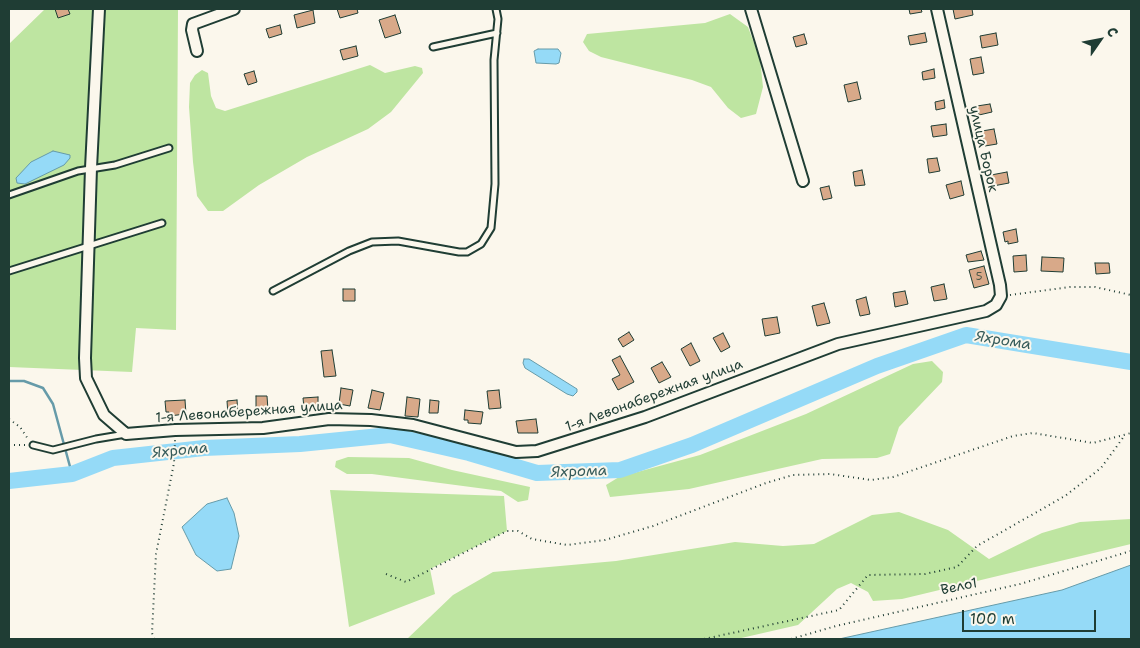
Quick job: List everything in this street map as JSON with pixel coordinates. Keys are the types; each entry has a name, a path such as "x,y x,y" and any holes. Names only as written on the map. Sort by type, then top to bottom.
{"street":[{"path":"99,9 91,168 86,378 104,415 126,434"},
{"path":"197,51 192,30 193,24 234,9"},
{"path":"751,9 802,181"},
{"name":"улица Борок","path":"937,9 1002,296"},
{"name":"1-я Левонабережная улица","path":"126,434 175,430 263,428 329,419 371,420 413,425 516,452 537,450 645,417 838,344 986,311 996,305 1002,296"}],"lane":[{"path":"273,291 349,251 372,242 398,241 459,252 467,252 481,244 491,228 495,184 494,60 498,19 496,9"},
{"path":"433,47 497,33"},
{"path":"9,195 78,171 115,165 169,148"},
{"path":"9,270 162,223"},
{"path":"33,445 53,450 96,439 126,434"}],"path":[{"path":"1002,296 1070,287 1095,287 1131,295"},
{"path":"9,419 20,427 33,445"},
{"path":"386,574 406,582 508,531 518,531 532,539 567,545 605,540 653,526 766,483 793,475 830,474 871,480 894,477 1013,436 1033,433 1093,443 1131,433"},
{"path":"704,639 839,610 868,575 925,574 957,567 977,546 1065,496 1101,468 1125,435"},
{"path":"154,639 152,633 156,554 174,463 175,440"},
{"path":"9,445 33,445"},
{"name":"Вело1","path":"791,639 836,626 1020,584 1131,551"}],"green space":[{"path":"45,9 178,9 176,330 136,328 132,372 9,367 9,44"},
{"path":"730,14 748,27 760,59 763,87 756,114 741,118 728,108 711,87 692,80 601,57 589,51 583,42 587,34 705,23"},
{"path":"370,65 385,73 415,66 422,68 423,73 391,112 368,129 307,157 259,185 223,211 208,211 197,196 193,162 189,107 190,83 195,75 202,70 208,73 211,96 216,108 225,111"},
{"path":"932,361 943,372 942,382 899,427 890,454 877,458 822,459 689,489 610,497 606,485 619,477 700,455 806,414 913,364"},
{"path":"348,457 409,458 452,470 530,487 528,500 518,502 501,491 372,474 347,474 335,467 336,461"},
{"path":"330,490 504,496 507,531 430,569 435,594 349,627"},
{"path":"899,512 948,530 989,559 1042,533 1080,522 1131,519 1131,544 902,599 873,601 868,592 851,583 837,589 798,625 737,639 407,639 453,595 493,572 616,561 735,542 783,546 814,544 872,515"}],"water":[{"path":"538,49 558,49 561,53 559,63 536,63 534,51"},
{"path":"53,151 70,155 70,158 64,165 25,184 17,183 16,178 31,162"},
{"path":"524,359 529,359 577,389 577,392 573,396 567,394 525,368"},
{"path":"227,498 234,513 239,536 231,569 217,571 196,555 182,527 207,504"},
{"path":"1131,565 1131,639 839,639 1062,590"}],"building":[{"path":"55,9 68,9 70,14 58,18"},
{"path":"337,9 357,9 358,13 340,18"},
{"path":"909,9 921,9 922,12 910,14"},
{"path":"953,9 972,9 973,15 955,19"},
{"path":"313,10 315,23 297,28 294,15"},
{"path":"395,15 401,33 385,38 379,20"},
{"path":"280,25 282,34 269,38 266,29"},
{"path":"925,33 927,42 910,45 908,36"},
{"path":"996,33 998,45 982,48 980,36"},
{"path":"804,34 807,44 796,47 793,37"},
{"path":"356,46 358,56 343,60 340,50"},
{"path":"981,57 984,73 973,75 970,59"},
{"path":"934,69 935,78 923,80 922,72"},
{"path":"254,71 257,82 248,85 244,74"},
{"path":"857,82 861,99 848,102 844,85"},
{"path":"944,100 945,108 936,110 935,102"},
{"path":"990,104 992,112 979,115 977,106"},
{"path":"946,124 947,135 933,137 931,126"},
{"path":"994,129 997,144 985,146 982,131"},
{"path":"937,158 940,171 929,173 927,159"},
{"path":"862,170 865,185 855,186 853,172"},
{"path":"1007,172 1009,183 993,186 991,175"},
{"path":"961,181 964,195 950,199 946,185"},
{"path":"829,186 832,198 823,200 820,188"},
{"path":"1016,229 1018,242 1008,244 1008,241 1005,242 1003,232"},
{"path":"981,251 984,260 968,262 966,255"},
{"path":"1026,255 1027,271 1014,272 1013,256"},
{"path":"1042,257 1064,258 1063,272 1041,271"},
{"path":"1095,263 1109,263 1110,273 1096,274"},
{"path":"984,266 989,284 974,288 969,270"},
{"path":"944,284 947,299 934,301 931,287"},
{"path":"343,289 355,289 355,301 343,301"},
{"path":"905,291 908,304 895,307 893,293"},
{"path":"866,297 870,314 860,316 856,300"},
{"path":"824,303 830,323 817,326 812,306"},
{"path":"777,317 780,333 765,336 762,319"},
{"path":"629,332 634,340 623,347 618,339"},
{"path":"723,333 730,347 721,352 713,338"},
{"path":"691,343 700,361 690,366 681,349"},
{"path":"332,350 336,376 324,377 321,351"},
{"path":"620,356 634,382 618,390 612,379 620,375 612,360"},
{"path":"662,362 671,377 659,383 651,368"},
{"path":"341,388 353,390 350,406 339,404"},
{"path":"372,390 384,393 380,410 368,408"},
{"path":"499,390 501,408 489,409 487,391"},
{"path":"256,396 267,396 268,410 256,411"},
{"path":"318,397 318,407 304,408 303,398"},
{"path":"407,397 420,399 418,417 405,416"},
{"path":"185,400 186,414 169,416 169,412 166,412 165,401"},
{"path":"237,400 238,414 228,415 227,401"},
{"path":"430,400 439,401 438,413 429,413"},
{"path":"465,410 483,412 481,424 468,423 468,420 464,420"},
{"path":"536,419 538,433 518,433 516,421"}],"waterway":[{"name":"Яхрома","path":"9,481 72,474 113,458 204,448 300,444 390,435 469,453 537,473 620,470 692,445 877,366 966,335 1131,362"},
{"path":"9,381 24,381 43,388 53,404 72,474"}]}
